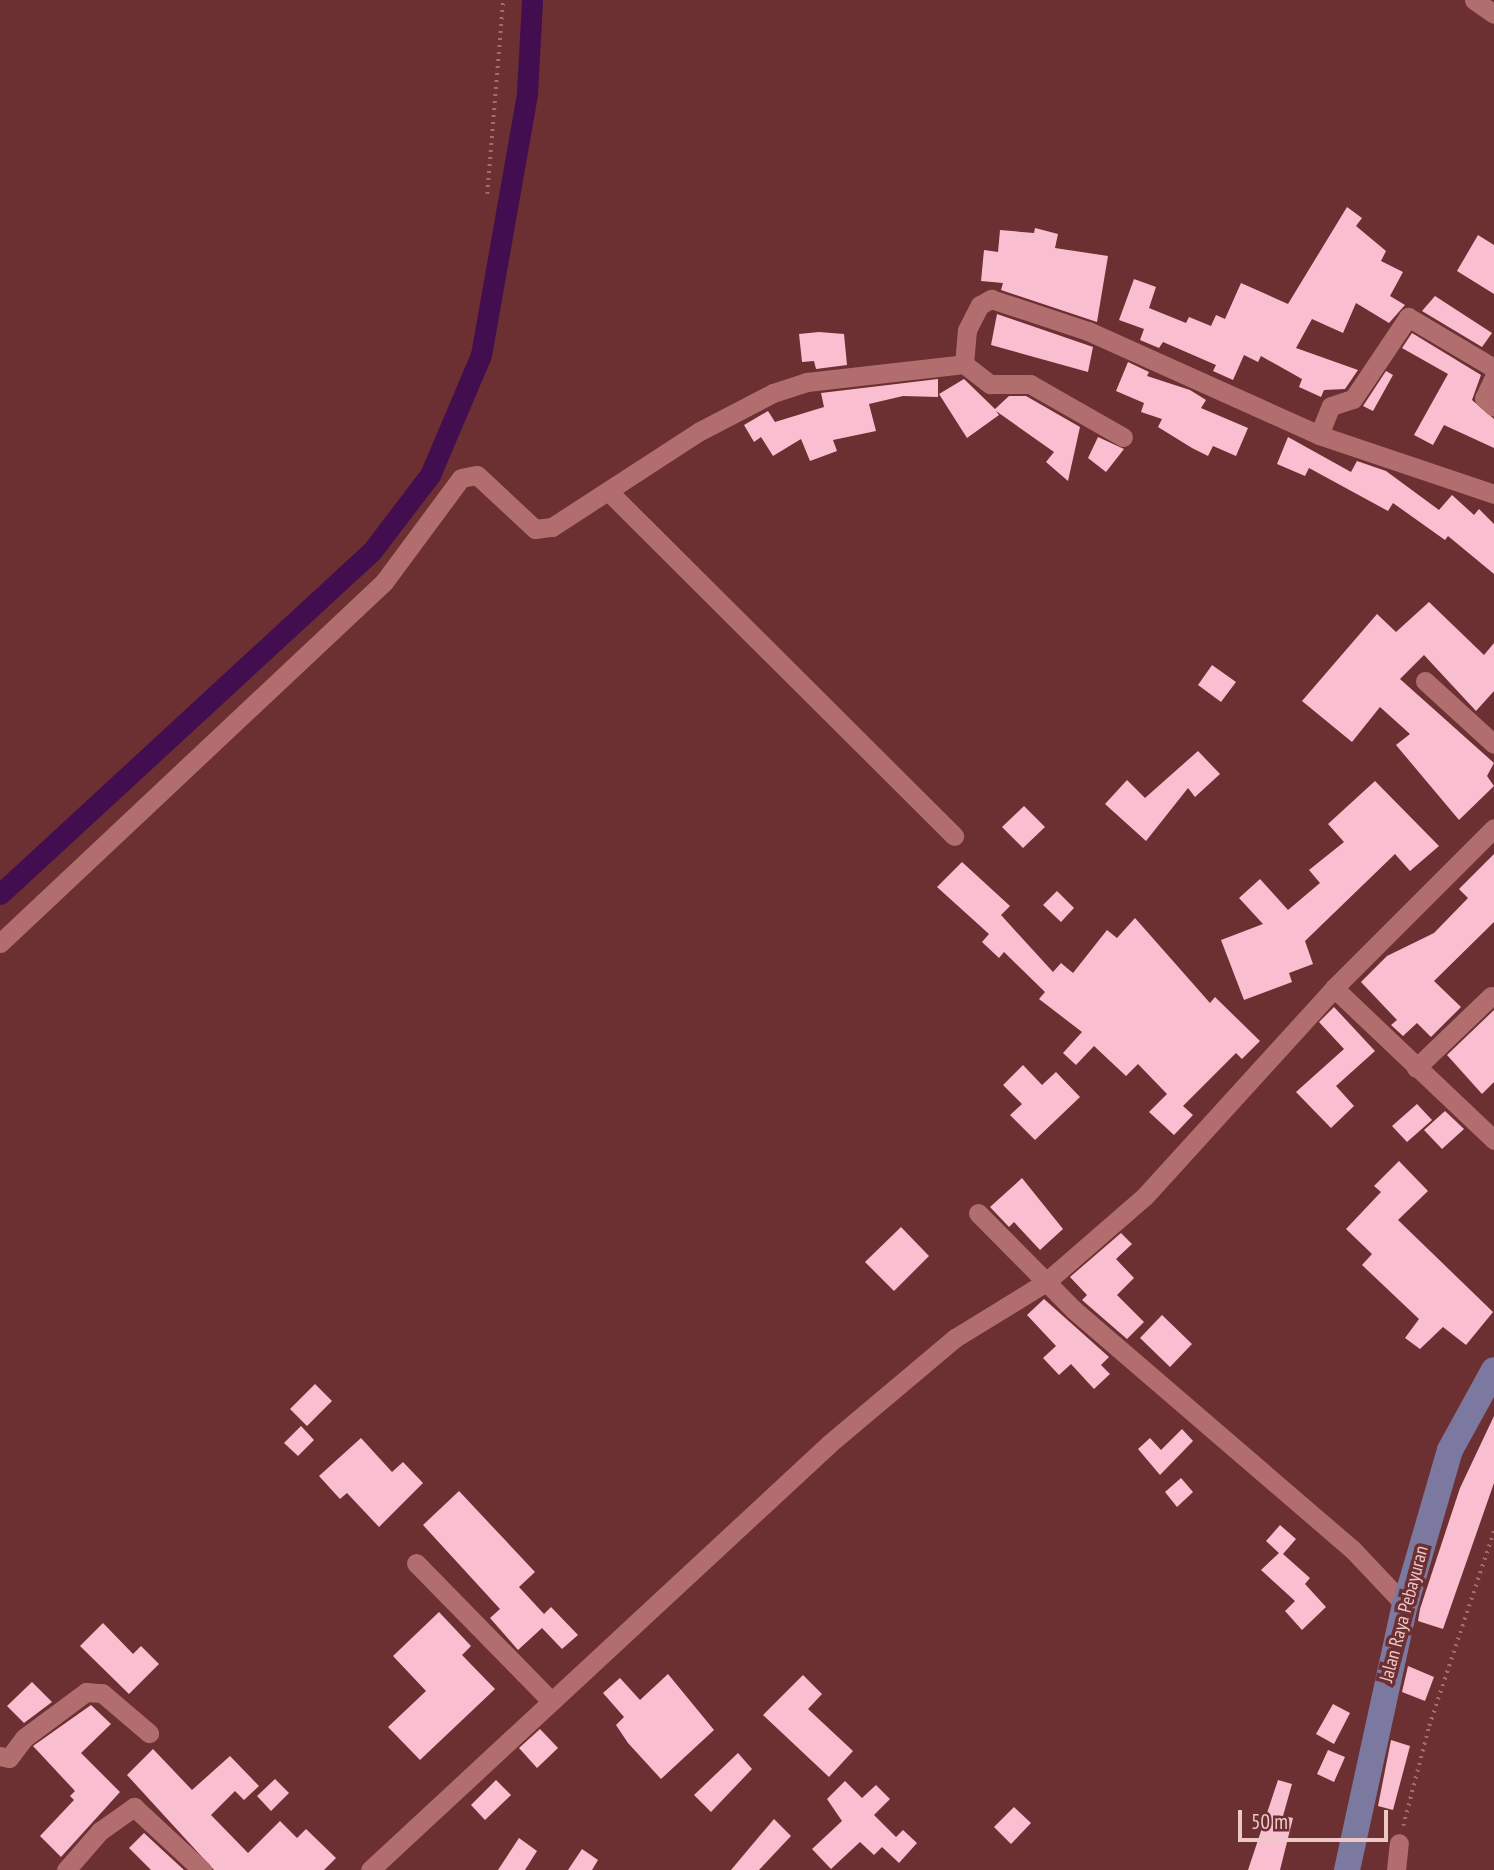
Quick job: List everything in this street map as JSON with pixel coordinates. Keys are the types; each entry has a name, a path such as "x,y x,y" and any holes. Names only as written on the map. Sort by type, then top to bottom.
{"main road":[{"name":"Jalan Raya Pebayuran","path":"1347,1870 1405,1605 1450,1450 1494,1370"}],"street":[{"path":"1474,0 1494,14"},
{"path":"964,363 967,330 980,304 1001,299 1088,331 1319,435 1494,494"},
{"path":"1319,435 1331,406 1353,399 1408,317 1494,368"},
{"path":"0,943 384,582 461,478 477,475 490,482 540,531 575,516 700,431 781,390 807,382 964,363 990,384 1030,384 1123,437"},
{"path":"1494,377 1484,398 1494,407"},
{"path":"610,493 954,836"},
{"path":"1425,681 1494,744"},
{"path":"370,1870 849,1427 963,1332 1046,1282 1184,1157 1334,988 1494,828"},
{"path":"1334,988 1494,1140"},
{"path":"1416,1068 1491,996"},
{"path":"978,1213 1046,1282 1353,1550 1405,1605"},
{"path":"416,1563 551,1701"},
{"path":"0,1756 9,1758 24,1738 86,1692 102,1693 149,1733"},
{"path":"66,1870 100,1831 134,1807 202,1870"},
{"path":"1396,1870 1399,1843"}],"path":[{"path":"486,194 503,0"},
{"path":"1399,1843 1429,1726 1494,1531"}],"building":[{"path":"1347,207 1362,218 1356,226 1386,251 1381,261 1403,272 1390,296 1405,305 1389,323 1356,303 1343,333 1312,319 1296,348 1358,370 1345,389 1324,390 1321,397 1299,387 1302,379 1261,356 1258,362 1244,355 1233,380 1213,371 1216,365 1163,342 1159,348 1140,340 1144,329 1119,320 1134,279 1156,287 1149,308 1186,323 1189,317 1211,326 1216,315 1225,319 1241,283 1288,304"},
{"path":"1035,228 1058,234 1055,248 1108,256 1097,322 1001,290 1003,283 981,281 984,250 998,252 1000,230 1034,233"},
{"path":"1478,235 1494,245 1494,294 1457,271"},
{"path":"1435,296 1492,333 1482,347 1422,311"},
{"path":"997,314 1093,347 1088,372 991,345"},
{"path":"1412,333 1481,375 1472,400 1494,419 1494,448 1444,425 1433,445 1414,435 1448,374 1402,348"},
{"path":"799,334 844,334 847,365 816,369 814,361 802,362"},
{"path":"1128,362 1149,372 1147,376 1190,390 1206,400 1201,408 1248,428 1236,456 1213,446 1208,456 1192,448 1158,427 1162,419 1141,412 1144,403 1116,391"},
{"path":"1386,371 1393,375 1373,411 1363,406"},
{"path":"938,379 938,397 903,396 869,404 876,431 833,440 837,451 810,461 801,439 773,456 761,437 754,442 744,425 768,411 775,422 824,407 821,393"},
{"path":"964,379 995,409 1009,396 1026,396 1080,427 1068,481 1046,462 1054,452 996,411 999,415 967,438 939,394"},
{"path":"1098,437 1124,449 1106,472 1088,458"},
{"path":"1288,437 1351,472 1357,461 1386,471 1439,510 1452,495 1474,515 1479,509 1494,524 1494,574 1448,536 1445,540 1393,503 1388,511 1309,468 1305,476 1277,464"},
{"path":"1429,602 1484,655 1494,643 1494,691 1476,711 1424,655 1400,679 1494,763 1487,776 1494,786 1459,820 1396,745 1410,734 1380,707 1352,742 1302,701 1377,614 1396,632"},
{"path":"1212,665 1236,682 1221,702 1198,685"},
{"path":"1198,751 1220,774 1195,797 1188,788 1146,841 1105,804 1127,780 1145,798"},
{"path":"1375,781 1439,846 1410,871 1395,854 1305,941 1313,964 1289,973 1292,982 1244,1000 1221,940 1263,924 1239,898 1260,879 1288,910 1320,883 1309,870 1344,842 1328,824"},
{"path":"1024,806 1045,827 1023,848 1002,827"},
{"path":"1494,854 1494,922 1434,981 1461,1007 1431,1037 1417,1023 1403,1036 1391,1025 1397,1020 1361,982 1387,956 1434,933 1468,898 1459,889"},
{"path":"962,862 1010,906 1001,915 1053,972 1061,963 1073,973 1107,930 1117,938 1135,918 1210,1003 1215,997 1260,1041 1242,1059 1236,1053 1183,1106 1193,1115 1174,1135 1149,1112 1167,1094 1138,1064 1126,1076 1094,1046 1076,1065 1063,1053 1082,1032 1039,999 1045,992 1004,952 999,958 982,942 989,934 937,887"},
{"path":"1057,891 1074,908 1061,922 1043,905"},
{"path":"1334,1007 1375,1051 1336,1086 1354,1106 1331,1128 1296,1092 1344,1049 1319,1022"},
{"path":"1494,1010 1494,1082 1482,1094 1447,1055"},
{"path":"1023,1065 1042,1085 1056,1072 1080,1097 1035,1140 1010,1115 1022,1104 1003,1085"},
{"path":"1417,1104 1432,1120 1407,1142 1392,1126"},
{"path":"1445,1111 1464,1129 1442,1149 1424,1130"},
{"path":"1399,1161 1428,1191 1398,1220 1493,1312 1466,1345 1443,1327 1420,1349 1405,1338 1419,1319 1362,1265 1372,1254 1346,1229 1381,1192 1374,1186"},
{"path":"1022,1178 1063,1229 1040,1250 1014,1222 1009,1227 990,1207"},
{"path":"901,1227 929,1256 894,1291 865,1262"},
{"path":"1121,1233 1132,1244 1116,1259 1134,1278 1117,1295 1144,1322 1127,1339 1082,1300 1087,1295 1070,1277"},
{"path":"1044,1299 1109,1357 1101,1365 1110,1374 1094,1389 1071,1364 1059,1375 1043,1358 1056,1346 1027,1315"},
{"path":"1162,1315 1192,1344 1170,1367 1140,1338"},
{"path":"315,1384 332,1401 307,1426 290,1409"},
{"path":"1494,1416 1494,1483 1443,1629 1418,1621 1420,1609 1460,1488"},
{"path":"301,1426 314,1440 298,1456 284,1443"},
{"path":"1182,1429 1193,1441 1160,1475 1138,1449 1150,1438 1161,1450"},
{"path":"361,1438 392,1472 403,1462 423,1483 379,1527 347,1493 340,1499 319,1476"},
{"path":"1181,1478 1193,1492 1177,1507 1165,1492"},
{"path":"459,1491 535,1572 519,1587 544,1614 551,1607 578,1635 562,1649 542,1628 518,1650 490,1618 500,1609 423,1525"},
{"path":"1280,1525 1296,1539 1283,1554 1310,1578 1305,1584 1326,1607 1302,1630 1285,1611 1295,1601 1261,1570 1279,1553 1266,1541"},
{"path":"439,1612 471,1646 462,1655 495,1689 420,1760 388,1727 426,1691 393,1656"},
{"path":"103,1623 133,1654 141,1646 159,1664 129,1694 80,1646"},
{"path":"1408,1666 1434,1677 1425,1701 1402,1692"},
{"path":"668,1674 714,1730 661,1779 628,1743 616,1725 624,1717 603,1693 620,1678 640,1700"},
{"path":"803,1675 822,1694 808,1709 853,1751 829,1777 763,1715"},
{"path":"32,1682 52,1702 24,1723 7,1706"},
{"path":"1333,1704 1350,1713 1334,1744 1316,1734"},
{"path":"91,1705 111,1724 81,1753 120,1792 61,1857 40,1836 74,1800 70,1796 75,1791 33,1746"},
{"path":"540,1729 558,1748 537,1768 519,1748"},
{"path":"1391,1740 1410,1746 1393,1810 1378,1806"},
{"path":"153,1749 192,1790 230,1756 259,1786 244,1800 235,1791 211,1815 248,1853 280,1821 297,1838 306,1829 336,1858 324,1870 214,1870 127,1775"},
{"path":"1328,1750 1345,1757 1334,1782 1317,1774"},
{"path":"738,1753 752,1769 711,1812 694,1795"},
{"path":"275,1779 289,1793 271,1811 257,1796"},
{"path":"496,1780 511,1795 485,1820 471,1805"},
{"path":"1278,1780 1292,1784 1283,1816 1293,1818 1280,1870 1248,1870"},
{"path":"845,1781 862,1798 876,1785 890,1799 874,1815 896,1837 903,1830 917,1843 899,1863 882,1847 874,1855 860,1842 831,1869 812,1849 842,1821 827,1799"},
{"path":"1014,1807 1031,1823 1011,1844 994,1827"},
{"path":"774,1819 791,1836 759,1870 731,1870"},
{"path":"144,1833 184,1870 151,1870 129,1848"},
{"path":"519,1838 537,1851 525,1870 498,1870"},
{"path":"582,1849 598,1860 592,1870 568,1870"}],"waterway":[{"path":"0,894 372,551 430,475 481,355 527,93 532,0"}]}
